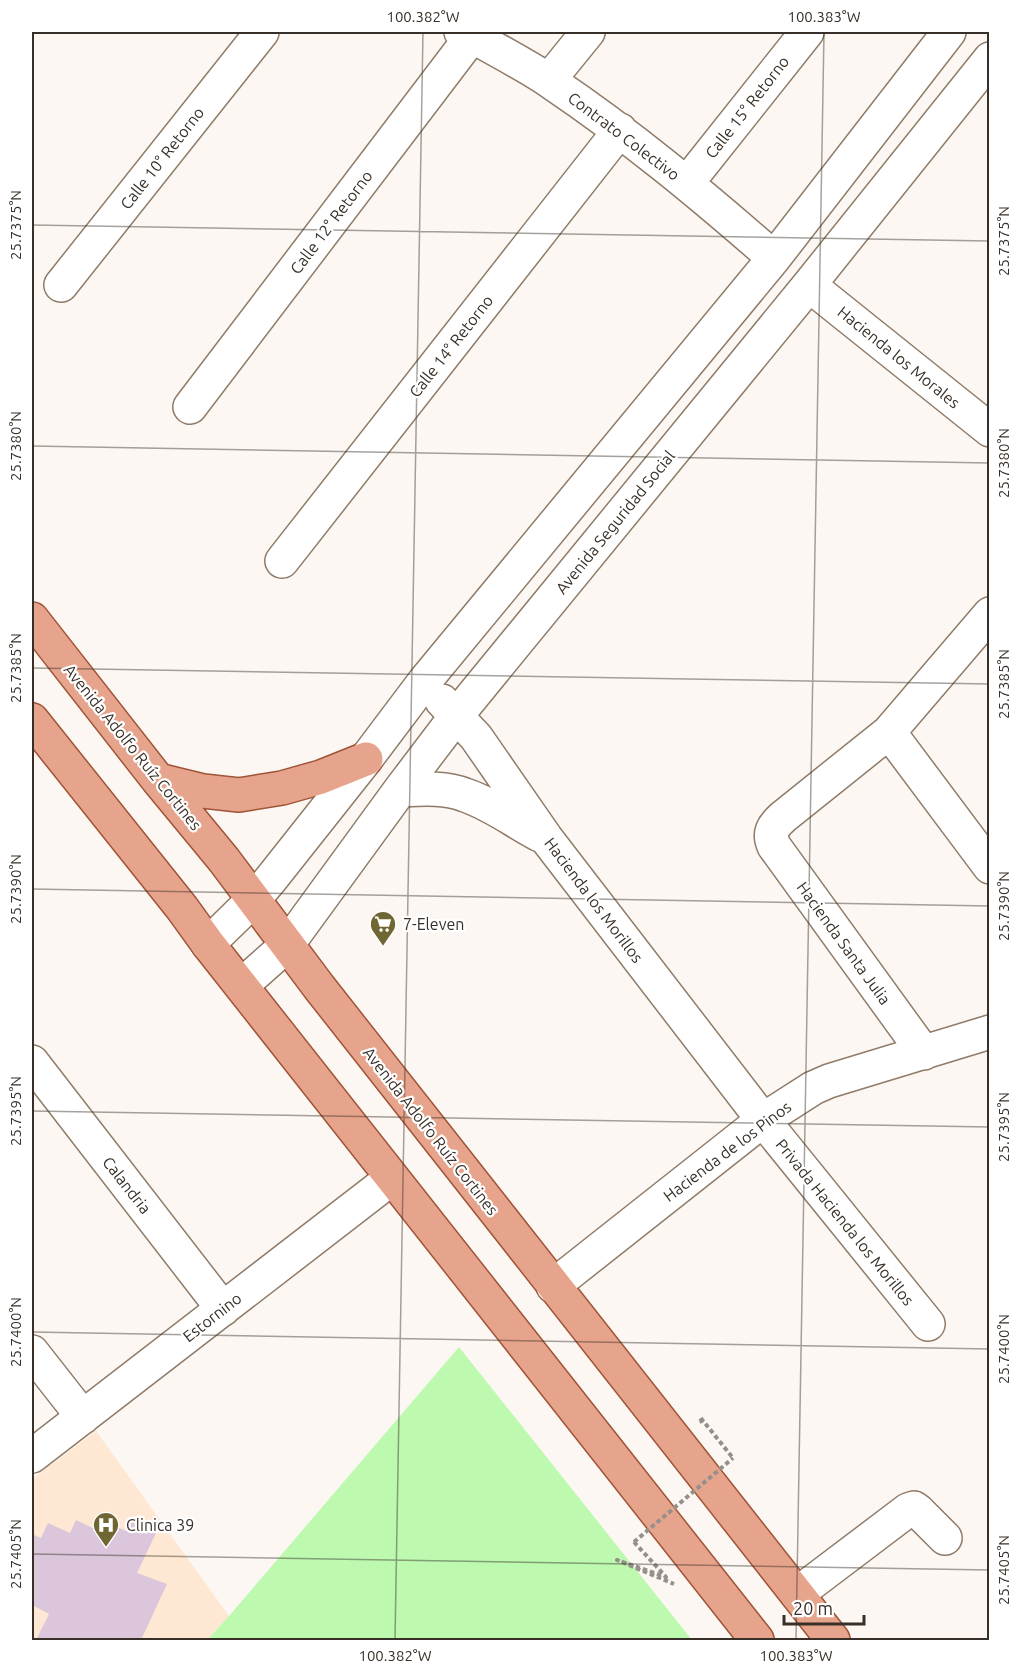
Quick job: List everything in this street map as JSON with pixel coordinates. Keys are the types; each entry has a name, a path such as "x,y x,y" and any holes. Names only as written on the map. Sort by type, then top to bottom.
{"main road":[{"name":"Avenida Adolfo Ruíz Cortines","path":"32,619 224,860 287,945 834,1641"},
{"path":"32,720 757,1641"},
{"path":"158,780 203,791 239,795 292,786 366,759"}],"street":[{"name":"Calle 10° Retorno","path":"61,285 262,32"},
{"path":"549,81 588,32"},
{"name":"Calle 15° Retorno","path":"687,183 807,32"},
{"path":"208,944 254,899 366,759 424,682 774,258 950,32"},
{"name":"Contrato Colectivo","path":"466,34 549,81 620,130 687,183 774,258"},
{"name":"Calle 12° Retorno","path":"190,407 466,34"},
{"name":"Avenida Seguridad Social","path":"242,985 287,945 457,716 809,285 990,59"},
{"name":"Calle 14° Retorno","path":"282,561 620,130"},
{"name":"Hacienda los Morales","path":"809,285 990,430"},
{"path":"990,614 889,732 990,867"},
{"name":"Hacienda los Morillos","path":"424,682 476,737 546,838 763,1119"},
{"name":"Hacienda Santa Julia","path":"889,732 775,824 771,831 771,839 924,1053"},
{"path":"400,790 442,790 463,794 486,804 546,838"},
{"name":"Hacienda de los Pinos","path":"554,1286 763,1119 813,1088 829,1081 990,1032"},
{"name":"Calandria","path":"32,1062 223,1309"},
{"name":"Privada Hacienda los Morillos","path":"763,1119 928,1323"},
{"name":"Estornino","path":"32,1456 392,1178"},
{"path":"32,1352 82,1417"},
{"path":"797,1594 908,1510 914,1508 945,1538"}],"path":[{"path":"680,1587 617,1560 666,1577 634,1542 733,1458"}],"shaded area":[{"name":"Clinica 39","path":"96,1431 229,1616 207,1640 32,1640 32,1479"}],"green space":[{"path":"459,1347 692,1640 207,1640 229,1616"}],"building":[{"path":"131,1518 158,1529 137,1573 167,1584 141,1640 36,1640 49,1614 32,1605 32,1534 41,1538 48,1523 70,1533 76,1520 99,1531 104,1521 126,1531"}],"place":[{"name":"7-Eleven","path":"383,947"},
{"name":"Clinica 39","path":"106,1548"}]}
